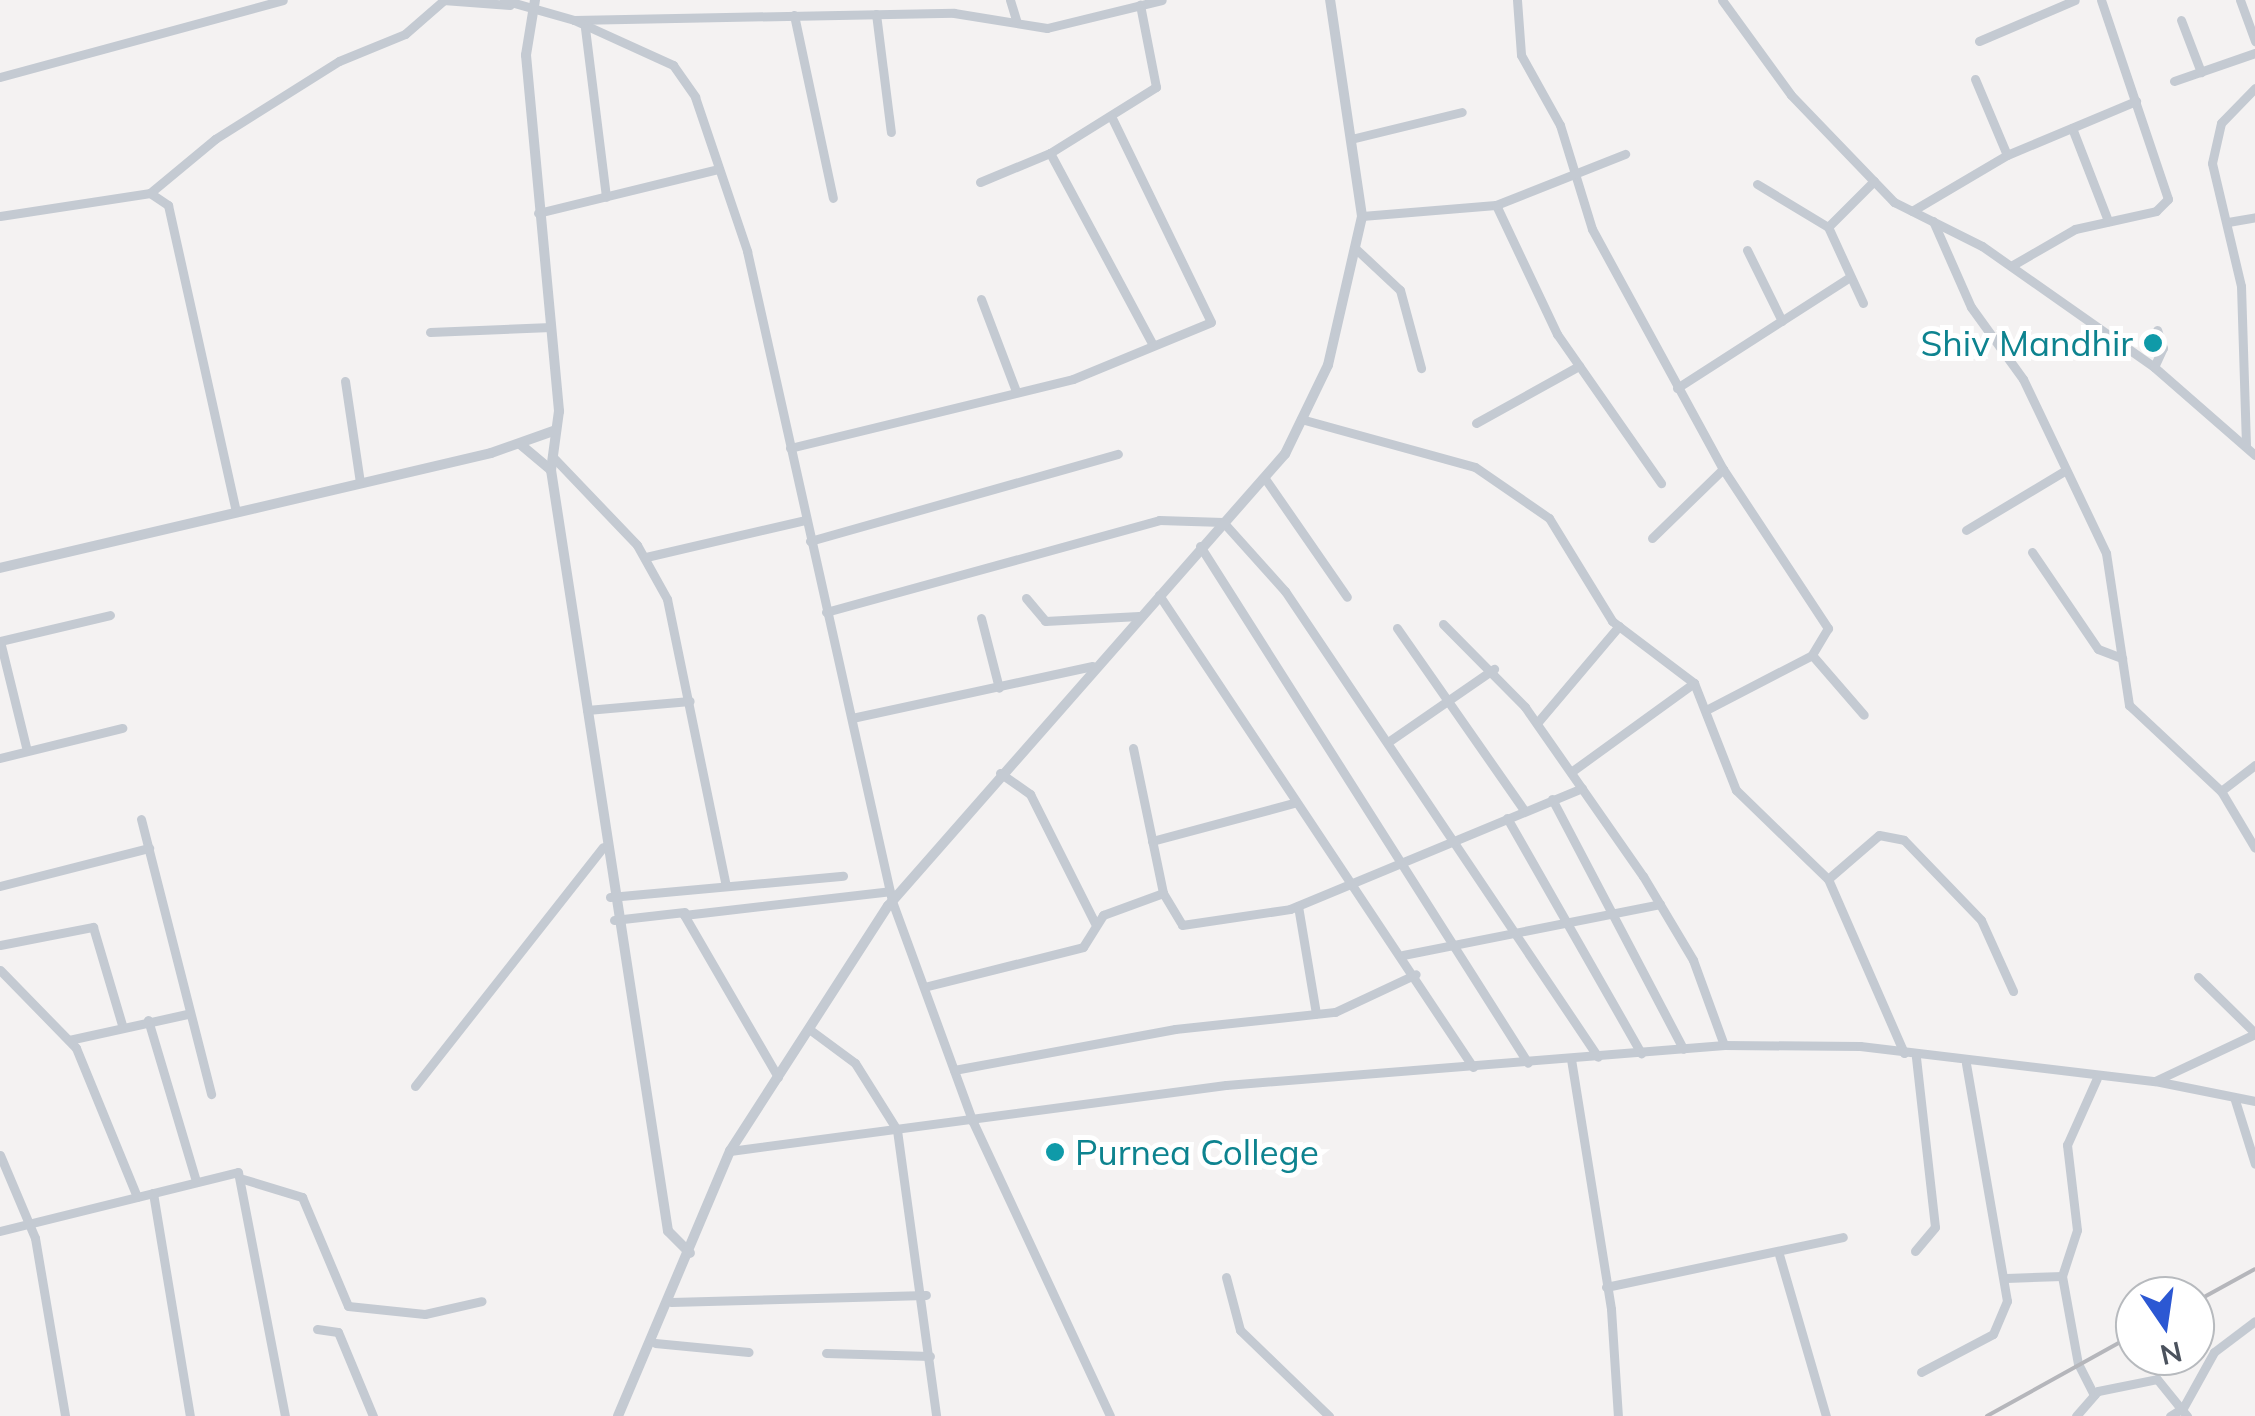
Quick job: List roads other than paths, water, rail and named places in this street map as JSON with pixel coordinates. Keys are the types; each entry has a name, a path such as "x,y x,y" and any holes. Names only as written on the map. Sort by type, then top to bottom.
{"street":[{"path":"0,77 283,0"},
{"path":"0,216 150,193 214,138 339,61 405,34 443,0 533,5 673,65 696,97 720,169 790,448 891,896 973,1122 1110,1416"},
{"path":"504,0 518,6"},
{"path":"946,0 954,13"},
{"path":"1010,0 1016,20"},
{"path":"574,20 954,13 1068,27 1162,0"},
{"path":"618,1416 655,1344 730,1151 891,896 1200,546 1266,480 1328,365 1362,216 1330,0"},
{"path":"1517,0 1522,55 1560,125 1568,175 1723,470 1828,628 1812,655 1708,709"},
{"path":"1722,0 1791,95 1874,181 1912,211 2011,266 2154,367 2255,455"},
{"path":"1980,41 2075,0"},
{"path":"2011,266 2075,229 2108,222 2168,199 2101,0"},
{"path":"2240,0 2255,41"},
{"path":"533,5 537,214 551,326 556,430 551,470 610,897 668,1231 690,1253"},
{"path":"980,182 1050,152 1112,118 1158,82 1140,5"},
{"path":"876,14 891,132"},
{"path":"794,16 833,198"},
{"path":"2181,20 2201,72"},
{"path":"585,28 606,196"},
{"path":"2174,81 2255,53"},
{"path":"1974,79 2007,155"},
{"path":"2246,444 2241,286 2215,137 2255,88"},
{"path":"1912,211 2007,155 2136,101"},
{"path":"1351,139 1462,112"},
{"path":"790,448 1016,391 1211,322 1213,311 1112,118"},
{"path":"2072,128 2108,222"},
{"path":"1050,152 1153,345"},
{"path":"1362,216 1496,205 1624,154"},
{"path":"537,214 720,169"},
{"path":"1828,227 1874,181"},
{"path":"1757,184 1828,227 1863,303"},
{"path":"150,193 168,204 236,510"},
{"path":"1496,205 1578,366 1661,483"},
{"path":"2228,222 2255,217"},
{"path":"1933,222 2064,471 2112,574 2122,658 2136,716 2221,791 2255,848"},
{"path":"1356,249 1400,290 1420,368"},
{"path":"1746,250 1782,321"},
{"path":"1677,388 1850,277"},
{"path":"981,299 1016,391"},
{"path":"430,332 551,326"},
{"path":"2154,367 2156,330"},
{"path":"1476,422 1578,366"},
{"path":"344,382 360,482"},
{"path":"1301,418 1475,466 1550,518 1619,626 1694,683 1708,709 1736,790 1828,879 1904,1053"},
{"path":"0,568 520,444 556,430"},
{"path":"520,444 551,470"},
{"path":"810,541 1118,454"},
{"path":"552,456 646,557 678,629 726,886"},
{"path":"1652,538 1723,470"},
{"path":"1966,530 2064,471"},
{"path":"1266,480 1347,597"},
{"path":"646,557 806,520"},
{"path":"826,612 1158,520 1223,522 1285,592 1457,842 1598,1057"},
{"path":"1200,546 1458,944 1528,1063"},
{"path":"2032,552 2098,649 2122,658"},
{"path":"1158,595 1294,803 1403,954 1473,1067"},
{"path":"1026,598 1044,621 1139,616"},
{"path":"28,751 0,641 110,614"},
{"path":"981,618 999,688"},
{"path":"1443,624 1494,669 1537,723 1660,904 1724,1045"},
{"path":"1537,723 1619,626"},
{"path":"1397,628 1524,810"},
{"path":"1812,655 1864,714"},
{"path":"852,718 1092,666"},
{"path":"1388,742 1494,669"},
{"path":"1571,772 1694,683"},
{"path":"587,710 690,701"},
{"path":"0,758 122,728"},
{"path":"1132,748 1163,894 1182,926 1298,906 1354,886 1582,788"},
{"path":"2221,791 2255,766"},
{"path":"1000,774 1030,794 1095,923"},
{"path":"1552,799 1683,1049"},
{"path":"1152,841 1294,803"},
{"path":"1507,818 1642,1052"},
{"path":"141,819 187,1014 211,1094"},
{"path":"1828,879 1879,835 1904,840 1981,920 2013,991"},
{"path":"415,1086 603,847"},
{"path":"0,886 148,848"},
{"path":"610,897 843,876"},
{"path":"924,987 1083,946 1095,923 1123,903 1163,894"},
{"path":"614,920 891,896"},
{"path":"1403,954 1514,929 1660,904"},
{"path":"1298,906 1316,1014"},
{"path":"685,912 778,1077"},
{"path":"0,945 93,927 122,1024"},
{"path":"0,970 69,1040 137,1197"},
{"path":"954,1070 1316,1014 1366,1003 1416,974"},
{"path":"2155,1081 2255,1033 2198,978"},
{"path":"69,1040 122,1024 187,1014"},
{"path":"148,1020 196,1181"},
{"path":"809,1029 855,1063 897,1130 926,1295 936,1416"},
{"path":"730,1151 973,1122 1226,1085 1724,1045 1904,1053 1966,1064 2155,1081 2255,1101"},
{"path":"1915,1251 1935,1226 1916,1057"},
{"path":"1570,1059 1606,1287 1618,1416"},
{"path":"1921,1372 1993,1334 2006,1278 1966,1064"},
{"path":"2094,1395 2078,1364 2062,1276 2076,1230 2067,1146 2097,1078"},
{"path":"2234,1097 2255,1164"},
{"path":"0,1155 30,1224 66,1416"},
{"path":"0,1231 231,1171 243,1179 302,1197 348,1306 425,1314 482,1301"},
{"path":"243,1179 285,1416"},
{"path":"153,1192 190,1416"},
{"path":"1606,1287 1843,1237"},
{"path":"1778,1251 1826,1416"},
{"path":"2006,1278 2062,1276"},
{"path":"1226,1277 1240,1330 1329,1416"},
{"path":"671,1302 926,1295"},
{"path":"2170,1416 2185,1412 2214,1352 2255,1321"},
{"path":"317,1329 338,1332 373,1416"},
{"path":"655,1344 749,1352"},
{"path":"826,1353 930,1356"},
{"path":"2076,1416 2094,1395 2156,1379 2185,1412"},
{"path":"1099,1416 1102,1401"}],"railway":[{"path":"2215,1291 2255,1269"},
{"path":"1987,1416 2115,1345"}],"place":[{"name":"Shiv Mandhir","path":"2153,343"},
{"name":"Purnea College","path":"1055,1152"}]}
